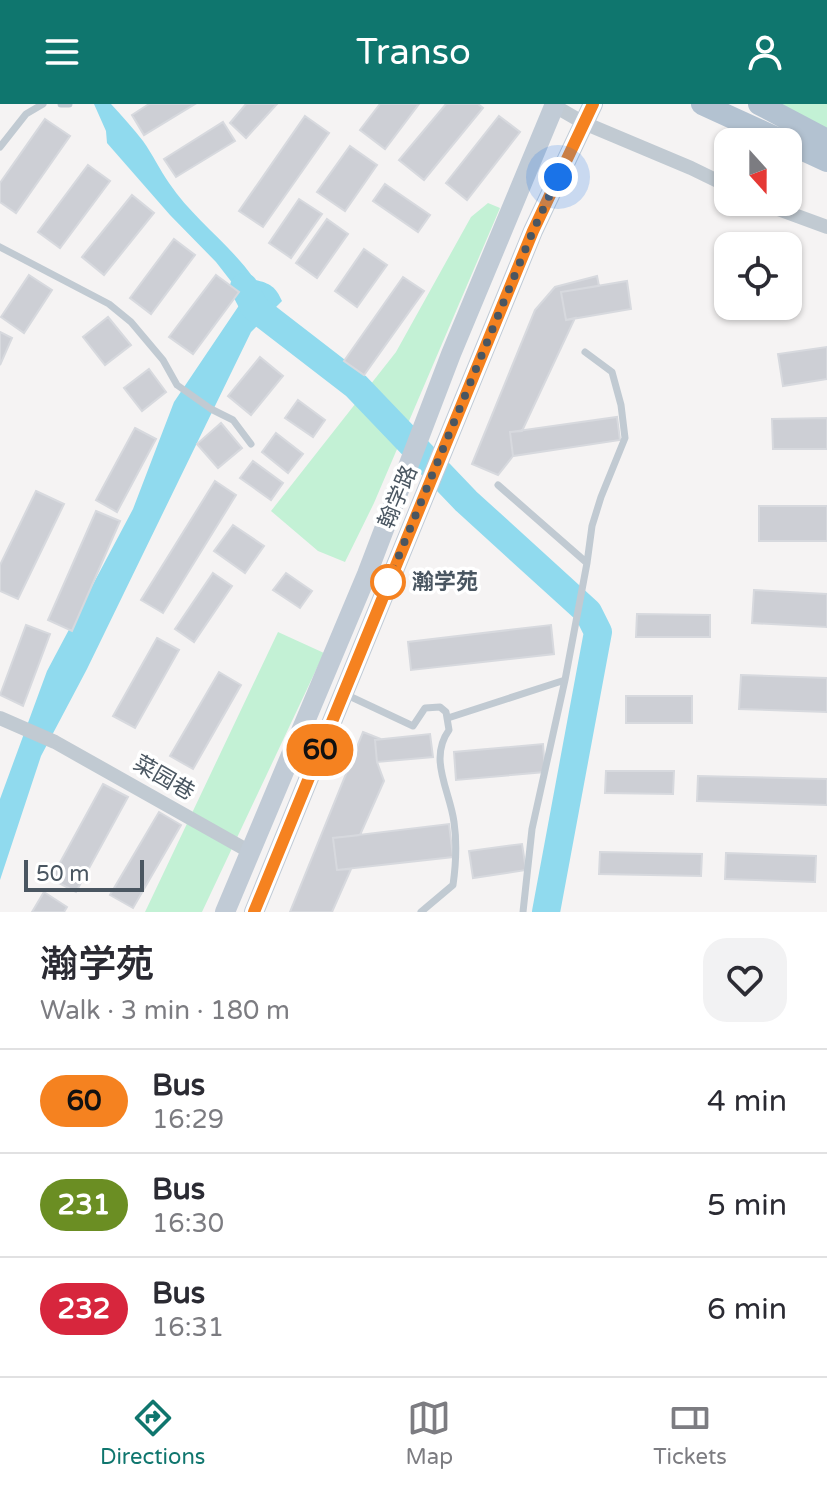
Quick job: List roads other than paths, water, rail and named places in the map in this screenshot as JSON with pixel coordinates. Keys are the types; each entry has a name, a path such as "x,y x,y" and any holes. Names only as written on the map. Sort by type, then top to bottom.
{"main road":[{"path":"702,104 754,128"},
{"path":"759,104 827,140"},
{"path":"802,150 827,161"}],"street":[{"name":"翰学路","path":"254,912 533,231 593,104"},
{"name":"翰学路","path":"225,912 371,564 451,354 554,105"},
{"path":"554,105 584,123 714,179"},
{"path":"797,216 827,227"},
{"name":"菜园巷","path":"0,718 55,742 252,853"}],"lane":[{"path":"0,147 26,114 43,104"},
{"path":"61,104 69,104"},
{"path":"0,247 109,304 131,322 163,360 177,385 233,420 251,444"},
{"path":"523,912 532,829 565,680 596,511 625,438 621,405 612,372 585,352"},
{"path":"498,485 587,563"},
{"path":"448,718 565,680"},
{"path":"343,693 413,726 425,708 440,707 446,712 449,730 442,740 440,775 451,799 457,862 453,885 421,912"}],"water":[{"path":"94,104 111,104 143,141 189,209 255,280 272,286 282,301 251,332 87,669 41,756 0,880 0,799 47,671 133,509 174,402 244,298 216,262 107,143 106,131"}],"waterway":[{"path":"244,287 255,308 356,386 466,501 588,612 598,632 546,912"}],"place":[{"name":"瀚学苑","path":"388,582"}]}
